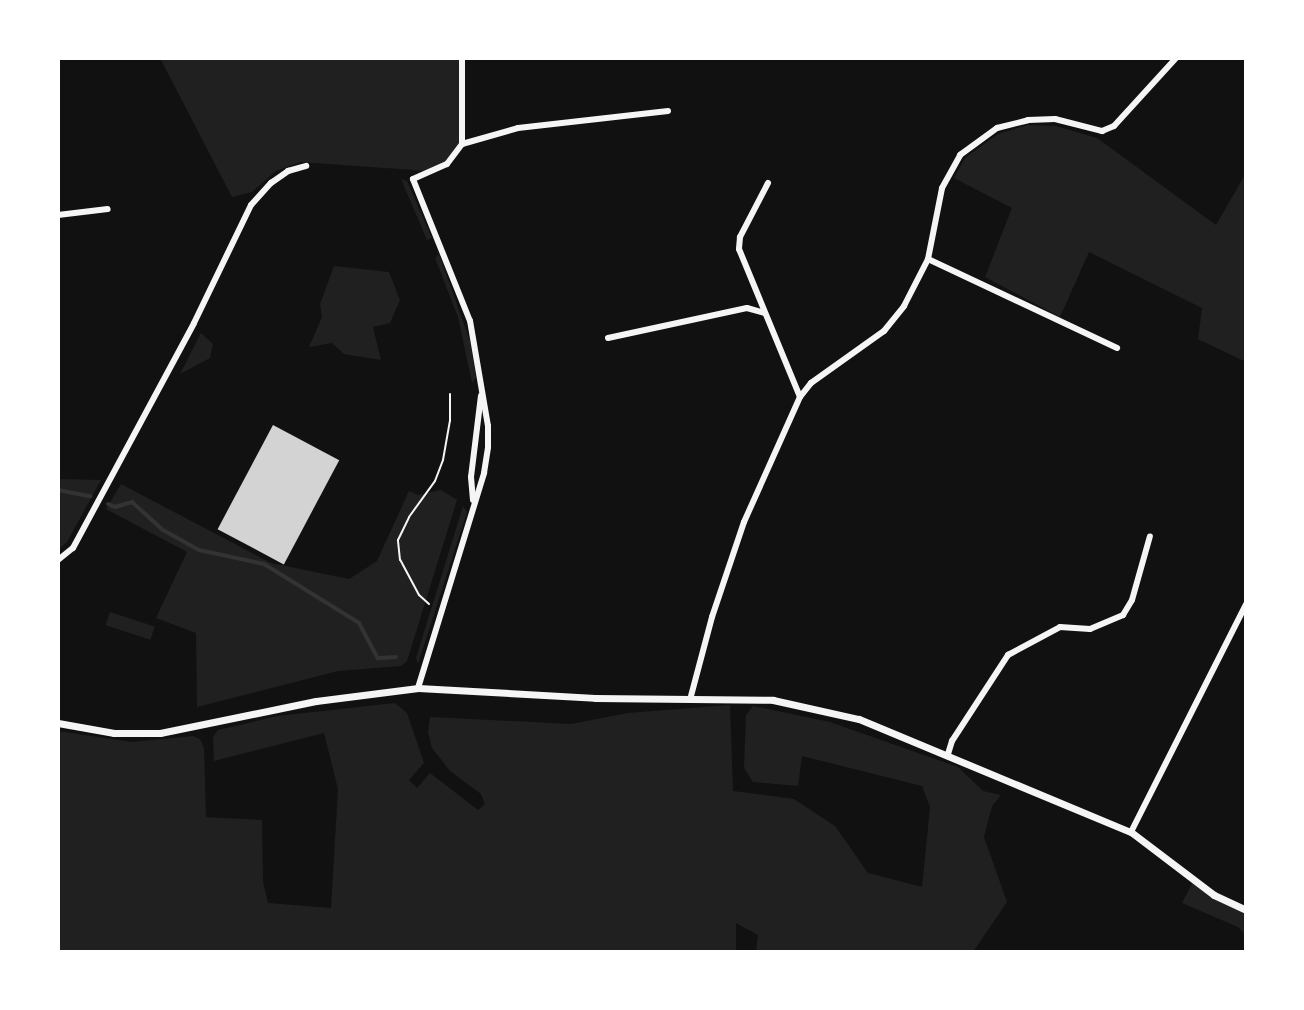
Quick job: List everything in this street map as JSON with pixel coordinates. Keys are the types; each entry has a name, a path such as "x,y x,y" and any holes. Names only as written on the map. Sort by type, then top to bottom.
{"street":[{"path":"418,688 488,447 470,321 457,282 413,179 447,164 462,144 462,58"},
{"path":"691,696 712,617 744,522 800,397 811,383 884,331 904,306 928,259 934,219 950,170 960,155 997,128 1028,120 1055,119 1102,131 1124,118 1176,58"},
{"path":"462,144 518,128 668,111"},
{"path":"58,560 73,548 194,323 251,205 271,183 288,171 306,166"},
{"path":"768,183 740,237 739,249 800,397"},
{"path":"58,215 108,209"},
{"path":"928,259 1117,348"},
{"path":"608,338 747,308 764,313"},
{"path":"473,504 471,477 482,391"},
{"path":"948,754 952,741 1008,655 1060,627 1090,629 1123,615 1132,600 1150,536"},
{"path":"1131,832 1246,604"},
{"path":"58,723 114,733 160,733 316,701 418,688 595,698 691,696 802,705 859,719 1131,832 1214,895 1246,910"}],"path":[{"path":"429,604 419,595 400,560 398,540 409,517 435,481 443,460 450,421 450,394"}],"shaded area":[{"path":"160,58 462,58 462,144 447,164 428,171 300,162 276,171 252,192 232,197"},
{"path":"1028,125 1056,126 1097,138 1216,225 1246,173 1246,362 1198,339 1202,308 1089,252 1060,317 985,277 1012,208 954,178 965,158 998,134"},
{"path":"401,179 407,181 432,238 427,240"},
{"path":"439,254 470,341 476,378 472,383 458,317 435,258"},
{"path":"334,266 389,272 400,300 390,323 373,327 381,360 344,354 332,343 309,347 322,317 320,304"},
{"path":"201,333 213,344 210,358 180,374"},
{"path":"58,479 101,480 67,542 58,550"},
{"path":"121,484 271,563 349,579 377,561 409,491 418,495 441,490 457,500 407,661 401,666 338,671 197,707 196,633 156,618 187,552 106,509"},
{"path":"463,506 467,512 418,664 416,658"},
{"path":"110,612 155,627 150,640 106,625"},
{"path":"395,703 407,713 424,763 409,780 417,788 430,773 478,810 485,804 481,794 450,771 432,748 428,732 430,717 571,724 628,713 730,705 733,791 794,799 835,826 868,873 922,887 930,807 922,786 802,756 798,786 753,782 744,768 746,715 753,706 830,722 958,767 983,791 1001,795 992,806 984,837 1007,902 973,952 756,952 758,935 736,923 736,952 58,952 58,731 132,742 193,736 200,739 204,748 206,817 262,820 263,881 268,903 331,908 338,789 324,733 214,761 213,737 218,730 278,716"},
{"path":"1194,880 1246,910 1246,936 1238,927 1182,903"}],"building":[{"path":"273,425 339,460 284,564 218,529"}],"waterway":[{"path":"58,490 90,496"},
{"path":"108,504 115,507 132,502 163,530 199,550 264,564 359,623 378,658 396,657"}]}
